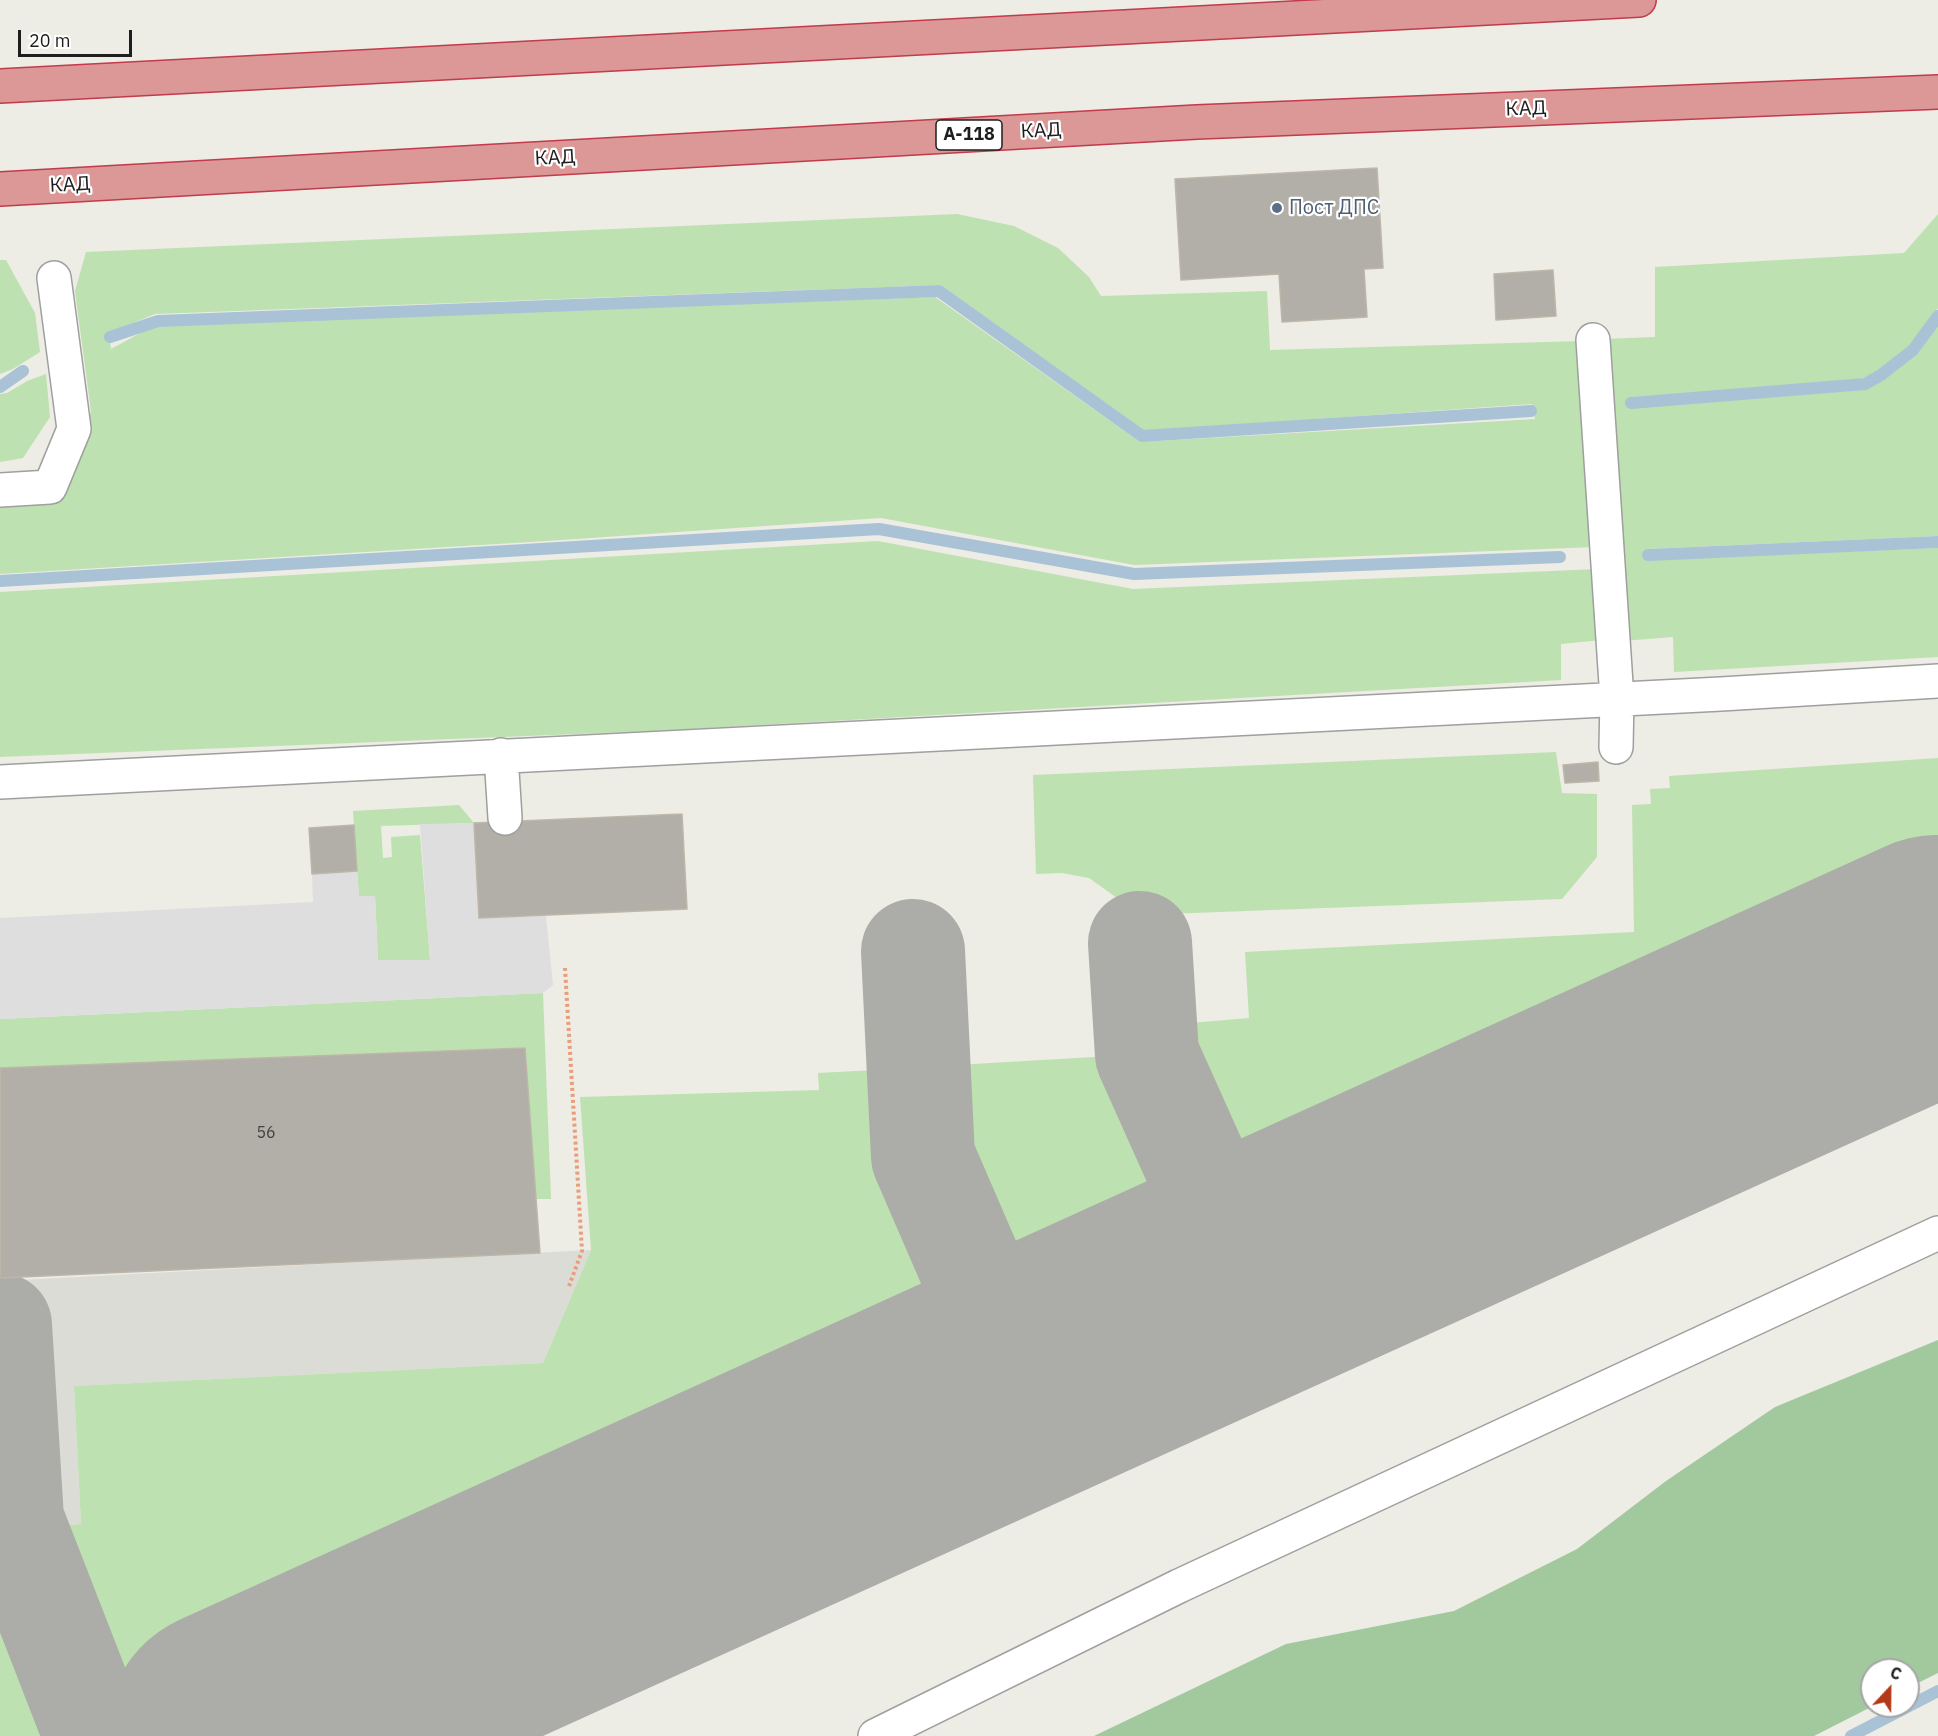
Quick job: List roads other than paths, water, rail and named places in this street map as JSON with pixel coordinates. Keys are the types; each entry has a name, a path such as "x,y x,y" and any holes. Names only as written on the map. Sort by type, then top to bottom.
{"highway":[{"path":"0,86 1640,0"},
{"name":"КАД","path":"0,189 1197,122 1938,92"}],"lane":[{"path":"0,490 50,487 74,429 54,279"},
{"path":"1593,340 1617,699 1616,747"},
{"path":"0,782 1938,681"},
{"path":"501,755 505,818"},
{"path":"876,1736 1179,1586 1938,1233"}],"waterway":[{"path":"110,337 158,321 939,291 1142,436 1531,411"},
{"path":"1631,403 1865,384 1881,375 1913,350 1938,316"},
{"path":"0,387 23,371"},
{"path":"0,581 879,529 1134,574 1560,557"},
{"path":"1648,555 1938,542"},
{"path":"1851,1736 1938,1691"}],"place":[{"name":"Пост ДПС","path":"1277,208"}]}
